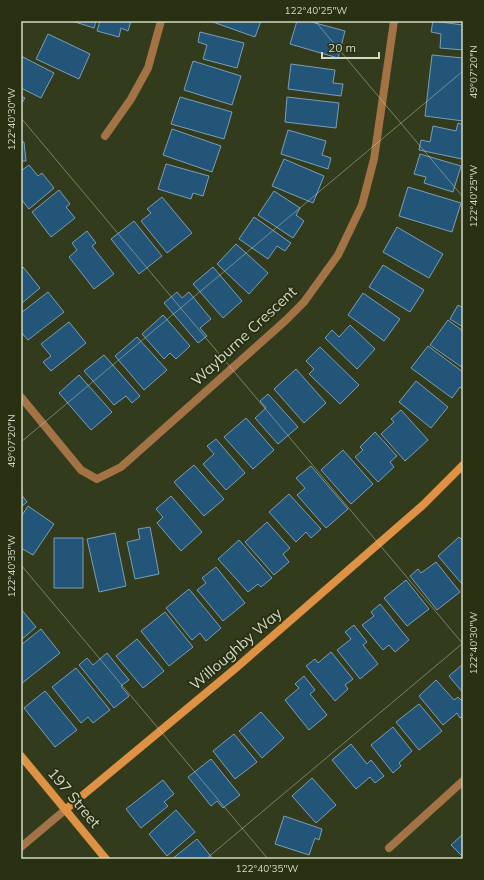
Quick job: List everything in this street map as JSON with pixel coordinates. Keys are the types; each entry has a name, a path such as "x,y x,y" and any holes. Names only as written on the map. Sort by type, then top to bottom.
{"street":[{"path":"105,136 131,99 148,68 161,21"},
{"name":"Wayburne Crescent","path":"21,397 81,470 97,479 122,467 304,302 338,255 362,205 374,159 394,21"},
{"name":"Willoughby Way","path":"21,847 236,668 423,505 463,465"},
{"name":"197 Street","path":"21,756 106,859"},
{"path":"389,848 463,781"}],"building":[{"path":"72,21 96,21 94,28"},
{"path":"100,21 131,21 128,31 121,28 119,37 97,31"},
{"path":"210,21 261,21 255,37"},
{"path":"297,21 308,21 345,31 338,58 290,44"},
{"path":"433,21 463,25 463,50 440,48 441,34 431,32"},
{"path":"200,32 244,43 237,68 203,59 207,45 198,42"},
{"path":"48,34 90,54 79,79 36,59"},
{"path":"432,55 463,58 463,121 425,116"},
{"path":"21,56 54,73 41,98 21,88"},
{"path":"193,61 241,76 232,105 184,90"},
{"path":"291,64 335,70 333,83 343,84 341,96 288,89"},
{"path":"21,96 25,98 21,104"},
{"path":"180,97 232,112 224,139 171,124"},
{"path":"287,97 339,103 336,128 285,122"},
{"path":"458,123 463,125 462,159 419,150 421,140 430,142 433,126 456,131"},
{"path":"172,129 221,146 212,172 163,155"},
{"path":"288,130 326,141 322,155 331,158 328,169 281,154"},
{"path":"21,142 24,142 26,161 21,161"},
{"path":"420,154 461,166 453,192 424,183 426,177 414,174"},
{"path":"284,159 324,176 313,203 272,186"},
{"path":"166,164 209,176 203,196 193,193 191,199 158,189"},
{"path":"29,165 38,176 42,173 54,188 29,209 21,199 21,171"},
{"path":"408,187 461,203 452,232 399,216"},
{"path":"59,190 70,204 66,207 75,218 51,237 32,212"},
{"path":"274,191 300,208 296,215 304,221 293,238 258,215"},
{"path":"162,197 192,233 167,253 141,221 151,213 147,209"},
{"path":"254,217 291,243 285,251 277,246 268,259 239,239"},
{"path":"134,221 162,256 139,274 111,239"},
{"path":"397,227 443,254 429,278 383,252"},
{"path":"87,231 96,243 92,246 114,274 94,289 69,257 77,250 72,243"},
{"path":"236,244 268,273 249,294 217,264"},
{"path":"383,265 424,290 410,312 369,287"},
{"path":"23,267 40,288 21,304 21,269"},
{"path":"213,267 242,301 223,318 193,284"},
{"path":"48,292 64,312 28,340 21,332 21,313"},
{"path":"177,292 182,298 189,292 211,319 200,328 207,336 198,343 164,303"},
{"path":"363,293 400,319 384,341 348,315"},
{"path":"458,305 463,308 463,327 450,319"},
{"path":"163,315 190,346 176,359 170,353 164,359 142,334"},
{"path":"448,320 463,331 463,368 430,345"},
{"path":"69,322 86,343 51,371 43,362 51,356 41,344"},
{"path":"350,325 375,349 357,369 325,338 332,330 339,337"},
{"path":"137,337 167,370 144,390 115,356"},
{"path":"428,346 463,372 463,389 460,387 452,398 411,368"},
{"path":"320,347 359,385 340,404 309,374 314,369 306,361"},
{"path":"104,355 140,396 132,403 126,396 114,405 84,371"},
{"path":"296,369 326,403 304,423 274,389"},
{"path":"79,375 112,412 91,430 59,393"},
{"path":"416,381 448,407 431,428 399,402"},
{"path":"268,394 298,427 278,444 255,418 266,408 260,401"},
{"path":"401,410 428,440 405,461 381,434 394,422 391,419"},
{"path":"246,418 274,450 253,469 224,437"},
{"path":"375,432 397,456 390,462 394,467 378,482 355,457 363,450 360,447"},
{"path":"216,439 245,473 226,490 203,464 214,454 207,446"},
{"path":"343,450 373,484 351,504 321,470"},
{"path":"194,465 224,499 204,516 174,482"},
{"path":"311,466 348,509 326,528 297,495 305,488 296,478"},
{"path":"21,494 27,502 21,507"},
{"path":"289,494 321,529 311,538 306,532 296,542 269,512"},
{"path":"171,496 202,532 181,551 157,523 163,517 156,509"},
{"path":"28,506 54,524 33,555 21,548 21,517"},
{"path":"267,522 290,548 283,554 289,562 274,575 245,542"},
{"path":"150,527 159,574 135,579 127,542 140,539 138,529"},
{"path":"115,533 126,586 99,592 87,539"},
{"path":"459,537 463,541 463,585 438,556"},
{"path":"54,538 83,538 83,588 54,588"},
{"path":"239,540 272,578 261,587 258,584 248,592 218,559"},
{"path":"436,562 460,592 437,610 410,576 418,569 421,573"},
{"path":"216,567 245,603 223,621 197,590 206,583 202,578"},
{"path":"406,580 429,609 407,626 384,598"},
{"path":"189,589 221,628 206,641 200,633 192,640 166,608"},
{"path":"380,604 409,640 395,652 389,645 383,650 362,625 374,616 371,612"},
{"path":"21,609 36,627 21,640"},
{"path":"165,612 193,647 169,666 141,631"},
{"path":"354,625 367,642 363,645 378,664 360,679 337,650 351,639 345,632"},
{"path":"41,629 60,653 21,684 21,645"},
{"path":"137,639 164,671 143,688 116,656"},
{"path":"331,652 353,679 345,685 348,689 335,701 306,666 315,659 318,663"},
{"path":"107,653 129,680 121,686 129,696 114,708 79,665 87,658 93,665"},
{"path":"463,664 463,693 449,676"},
{"path":"76,668 110,710 93,723 88,717 81,723 52,687"},
{"path":"304,676 315,690 310,694 327,715 309,730 285,700 299,688 295,684"},
{"path":"436,680 454,700 458,697 463,702 463,716 460,718 457,713 443,725 419,696"},
{"path":"45,691 77,730 55,747 24,708"},
{"path":"419,704 442,731 419,750 396,722"},
{"path":"261,712 284,738 262,758 239,731"},
{"path":"393,727 412,751 399,763 401,766 393,773 371,745"},
{"path":"234,734 257,762 235,779 213,751"},
{"path":"351,744 367,764 371,760 384,776 375,783 370,777 356,789 332,760"},
{"path":"211,759 240,795 223,808 217,801 211,806 188,777"},
{"path":"312,778 336,805 316,823 292,796"},
{"path":"163,780 174,794 164,802 168,806 141,828 126,809"},
{"path":"176,810 195,832 167,856 149,834"},
{"path":"284,816 322,829 319,840 315,838 309,855 275,844"},
{"path":"463,834 463,857 451,845"},
{"path":"197,839 213,859 172,859"}]}
